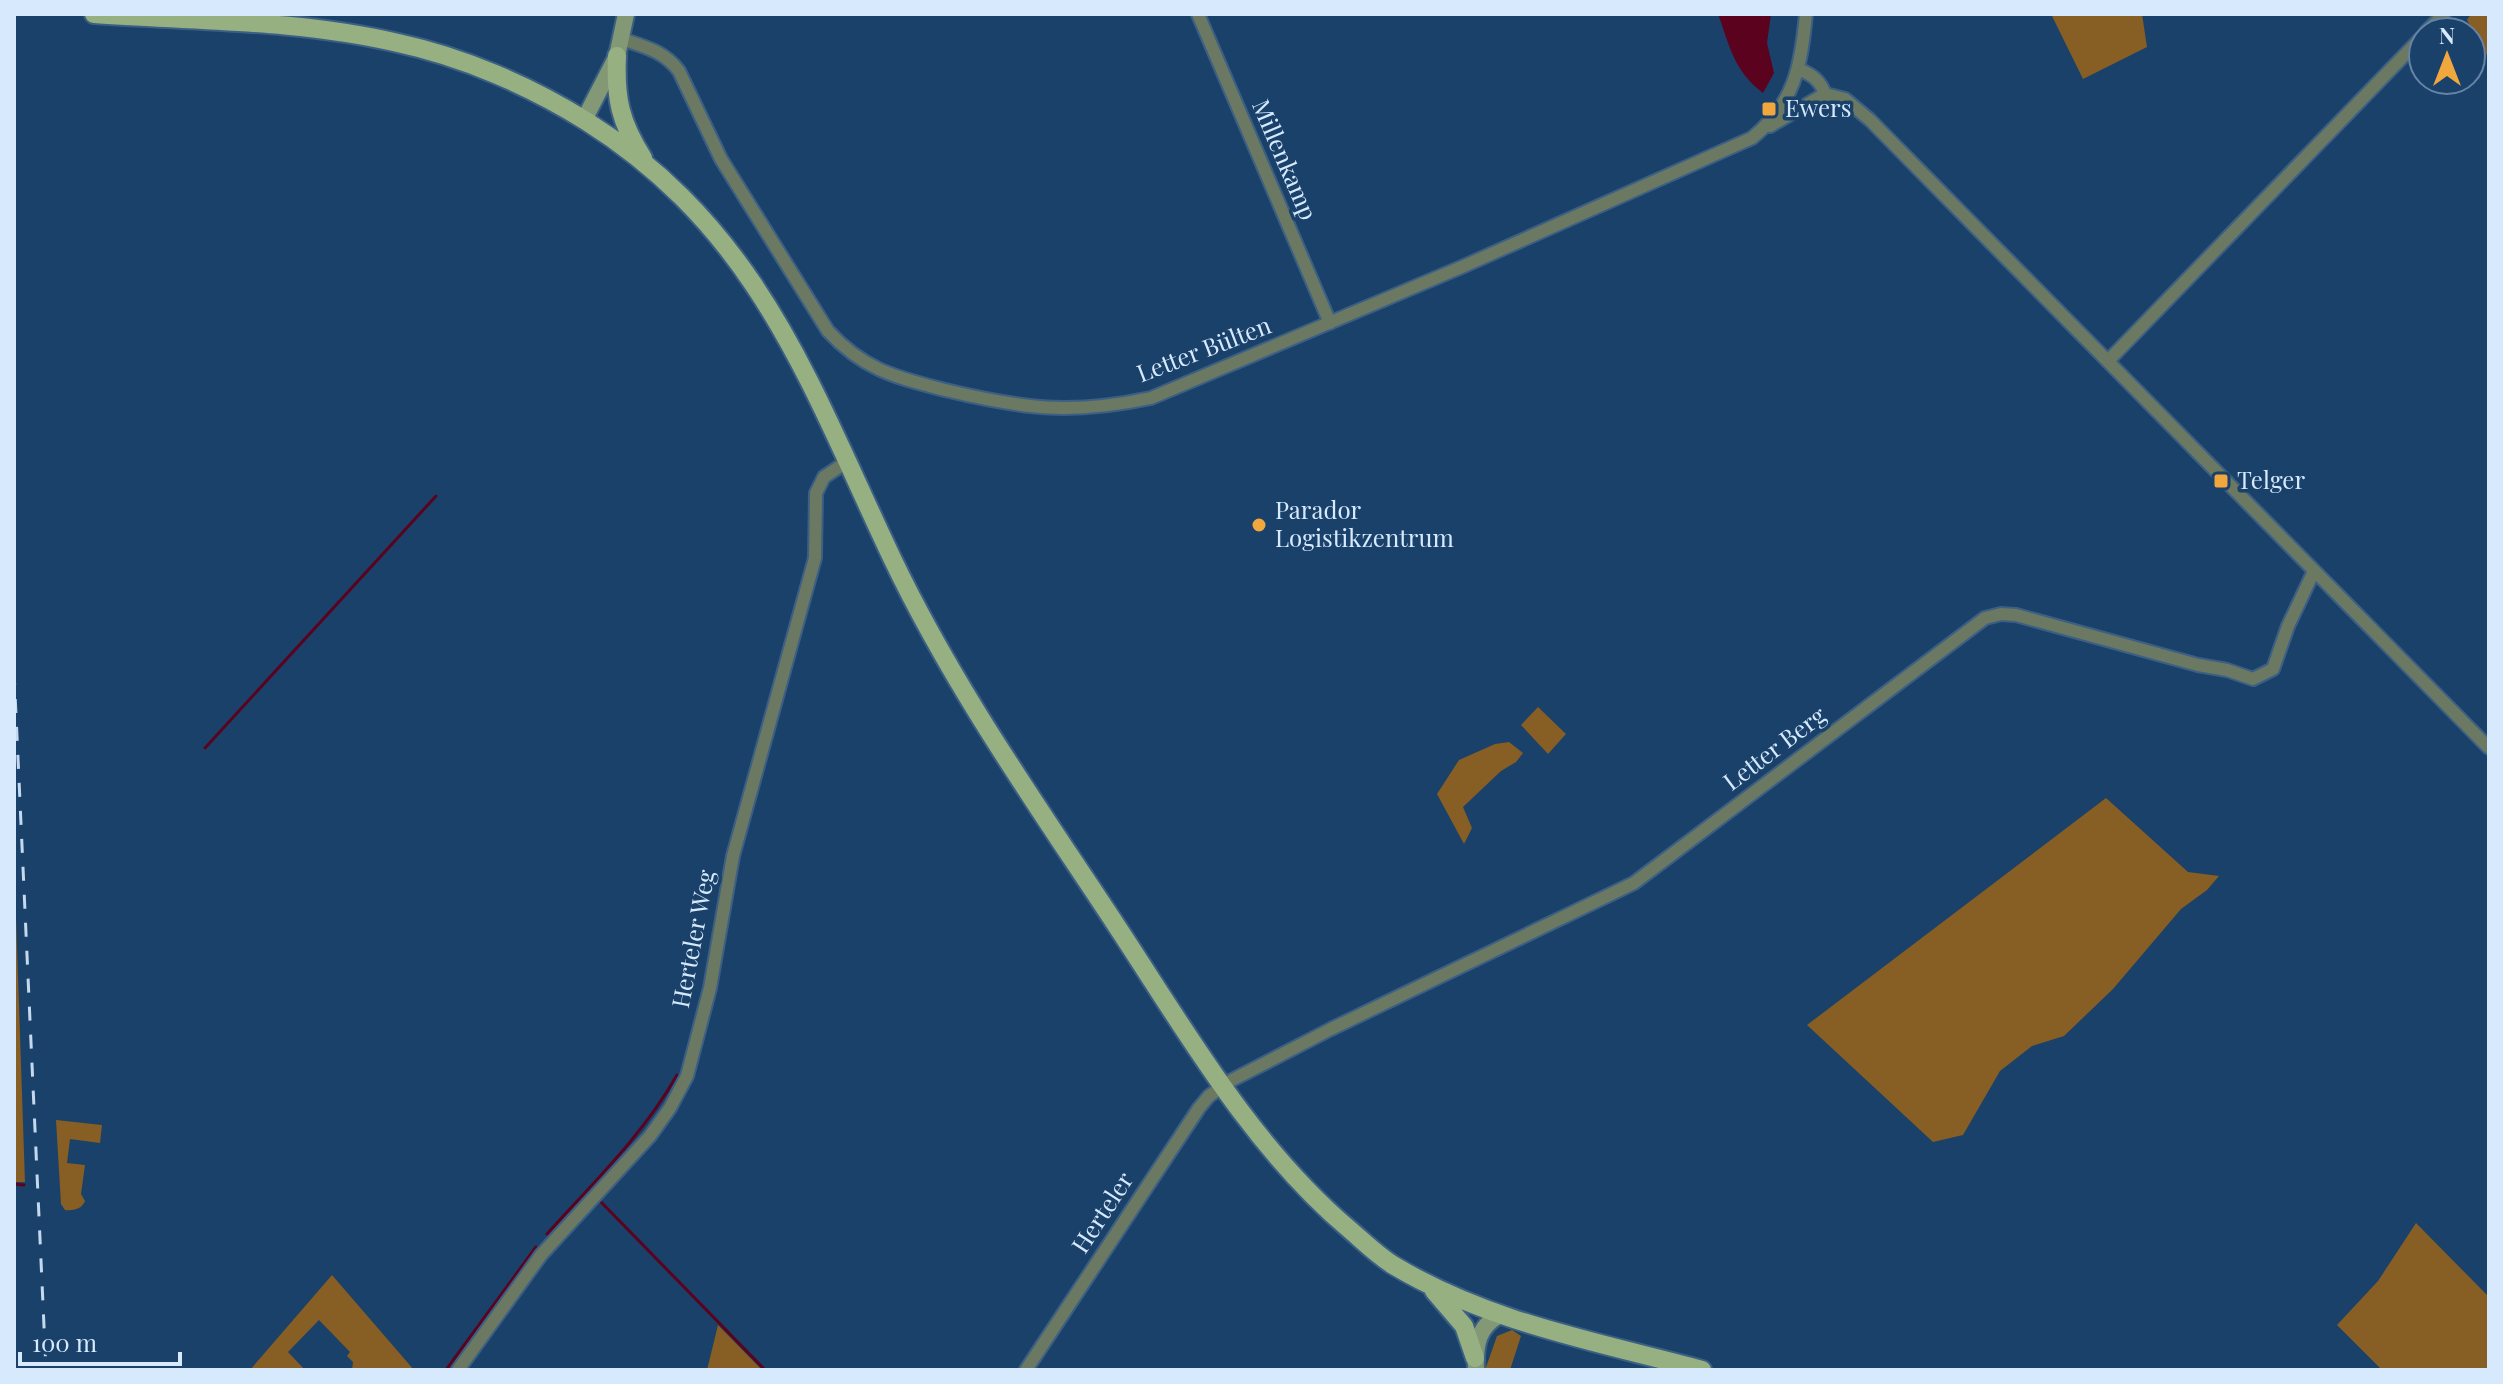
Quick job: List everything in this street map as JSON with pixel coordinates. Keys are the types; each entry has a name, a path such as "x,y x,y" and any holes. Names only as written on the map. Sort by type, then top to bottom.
{"main road":[{"path":"94,14 258,23 400,43 515,83 584,120 647,164 710,224 751,279 787,336 909,594 967,698 1223,1086 1285,1168 1332,1215 1387,1262 1427,1283 1528,1325 1702,1370"},
{"path":"619,47 615,89 619,109 632,141 647,164"},
{"path":"1427,1283 1464,1326 1477,1366"}],"street":[{"path":"584,120 619,47 626,14"},
{"name":"Millenkamp","path":"1198,14 1330,323"},
{"name":"Letter Bülten","path":"619,47 657,51 669,58 679,71 721,159 828,331 844,349 887,375 1002,403 1067,410 1151,398 1738,144 1760,131 1784,105 1799,69 1806,14"},
{"path":"2108,361 2407,53"},
{"path":"1799,69 1821,83 1825,94"},
{"path":"1760,131 1825,94 1845,99 1870,120 2489,748"},
{"name":"Herteler Weg","path":"458,1370 541,1255 650,1136 687,1076 710,988 733,856 815,558 816,493 824,477 848,461"},
{"name":"Letter Berg","path":"1223,1086 1331,1029 1634,883 1985,618 2001,614 2016,615 2253,679 2273,669 2288,626 2314,571"},
{"name":"Herteler","path":"1026,1370 1194,1115 1209,1096 1223,1086"},
{"path":"1477,1366 1500,1315"}],"shaded area":[{"path":"1718,14 1771,14 1767,43 1774,73 1763,93 1739,67"},
{"path":"2051,14 2142,14 2147,47 2083,79"},
{"path":"2489,14 2489,59 2487,16 2470,16"},
{"path":"1538,707 1566,734 1548,754 1521,725"},
{"path":"1509,742 1523,753 1463,807 1472,828 1464,844 1437,794 1459,760 1495,744"},
{"path":"2106,798 2188,872 2219,876 2207,890 2181,909 2113,989 2064,1036 2032,1046 2000,1071 1963,1135 1933,1142 1807,1025"},
{"path":"14,858 25,1182 14,1182"},
{"path":"56,1120 102,1125 100,1143 70,1139 67,1163 85,1165 81,1194 85,1201 74,1210 65,1210 61,1204"},
{"path":"2416,1223 2489,1297 2489,1370 2382,1370 2337,1325 2378,1281"},
{"path":"332,1275 414,1370 352,1370 353,1362 347,1356 350,1352 319,1320 288,1352 305,1370 250,1370"},
{"path":"718,1325 762,1370 707,1370"},
{"path":"1512,1330 1521,1336 1510,1370 1485,1370 1497,1336"}],"waterway":[{"path":"205,748 436,496"},
{"path":"547,1234 633,1138 677,1075"},
{"path":"14,1184 24,1185"},
{"path":"601,1202 765,1370"},
{"path":"446,1370 536,1247"}],"railway":[{"path":"14,671 46,1370"}],"place":[{"name":"Ewers","path":"1769,109"},
{"name":"Telger","path":"2221,481"},
{"name":"Parador Logistikzentrum","path":"1259,525"}]}
